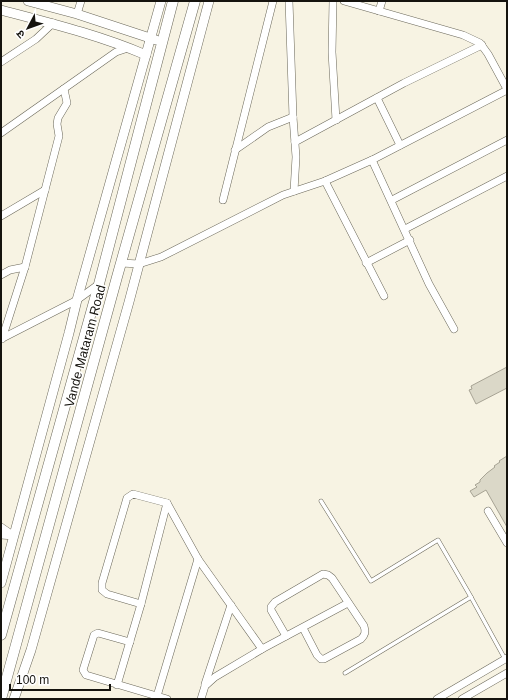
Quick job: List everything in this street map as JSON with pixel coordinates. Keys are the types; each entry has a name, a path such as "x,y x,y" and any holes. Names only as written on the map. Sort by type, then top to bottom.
{"main road":[{"name":"Vande Mataram Road","path":"1,635 99,284 173,1"},
{"name":"Vande Mataram Road","path":"2,699 121,263 195,1"}],"street":[{"path":"28,1 77,14 162,42"},
{"path":"77,14 81,1"},
{"path":"1,583 77,300 161,1"},
{"path":"14,699 33,642 129,302 209,1"},
{"path":"223,200 273,1"},
{"path":"289,1 296,158 294,191"},
{"path":"333,1 332,52 336,120"},
{"path":"121,263 139,264 161,257 283,195 325,181 372,160 507,89 488,54 480,43 463,35 344,1"},
{"path":"379,11 382,1"},
{"path":"1,10 53,23 146,55"},
{"path":"1,62 36,39 53,23"},
{"path":"295,142 377,98 482,45"},
{"path":"1,133 116,52 128,48"},
{"path":"1,339 25,268 59,136 57,124 58,118 67,102 64,88"},
{"path":"377,98 400,145"},
{"path":"235,150 268,127 293,117"},
{"path":"392,200 507,140"},
{"path":"372,160 392,200 429,284 454,329"},
{"path":"405,229 507,176"},
{"path":"325,181 384,296"},
{"path":"1,216 45,190"},
{"path":"366,263 410,240"},
{"path":"1,274 10,270 25,268"},
{"path":"1,339 77,300 99,284"},
{"path":"141,604 108,594 102,590 102,583 127,498 133,494 167,503 198,559 262,649"},
{"path":"117,685 141,604 167,503"},
{"path":"488,511 507,543"},
{"path":"1,527 14,536"},
{"path":"1,535 14,536"},
{"path":"157,696 198,559"},
{"path":"286,636 271,610 271,607 275,602 323,574 328,574 332,578 364,626 365,635 361,639 322,659 317,655 303,628"},
{"path":"205,686 215,677 262,649 348,603"},
{"path":"201,699 231,604"},
{"path":"130,642 98,633 93,637 84,673 88,676 167,699"},
{"path":"437,699 506,660"},
{"path":"462,699 507,673"}],"lane":[{"path":"321,501 371,581 438,540 506,660"},
{"path":"345,673 471,597"}],"building":[{"path":"507,367 507,388 476,404 469,390 472,389 471,386"},
{"path":"507,456 507,527 486,490 474,497 470,491 477,487 475,485 500,462 499,461"}]}
